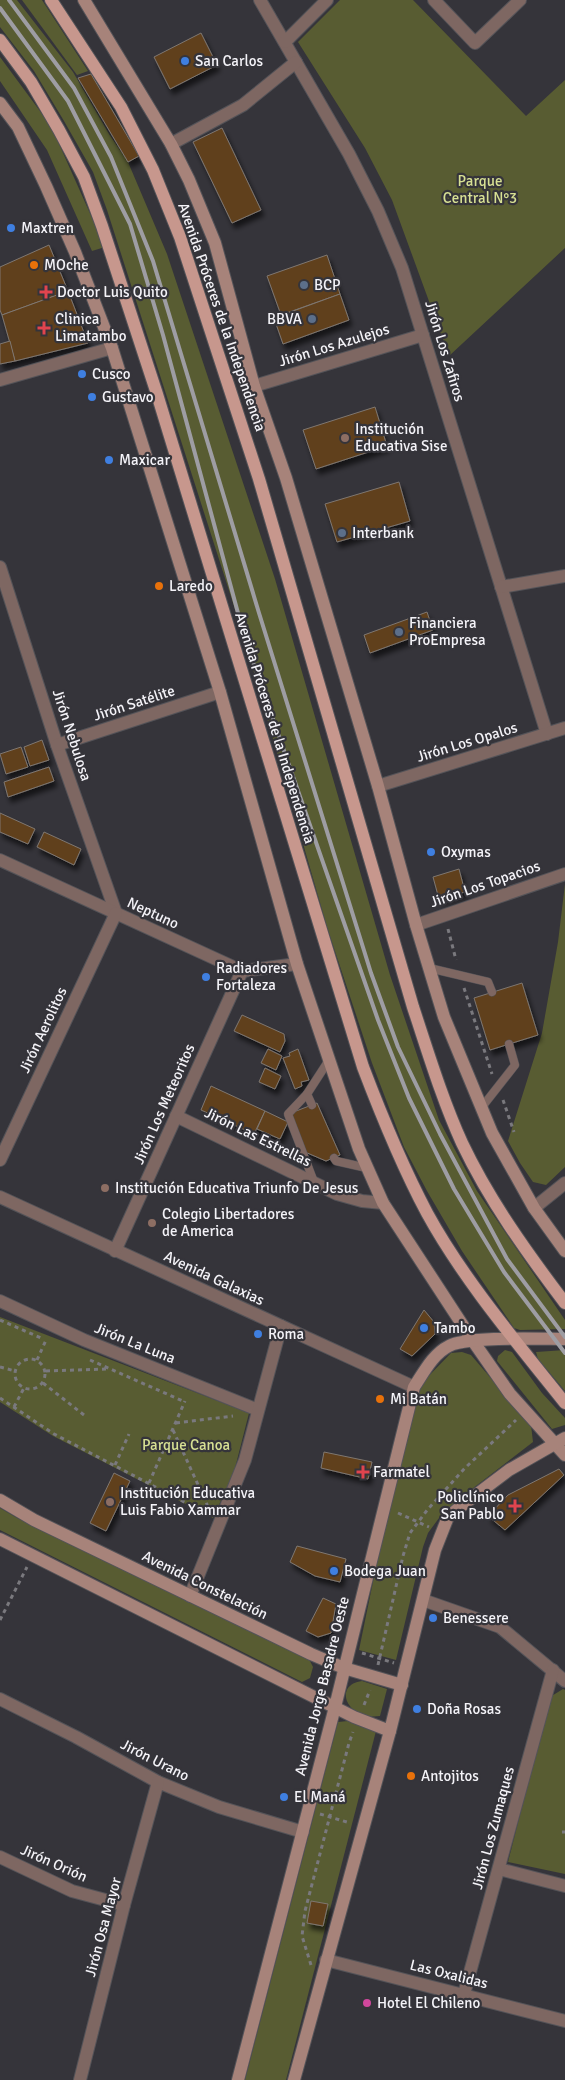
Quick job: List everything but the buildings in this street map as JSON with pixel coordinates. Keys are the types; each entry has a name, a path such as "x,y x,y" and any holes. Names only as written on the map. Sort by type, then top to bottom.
{"main road":[{"name":"Avenida Próceres de la Independencia","path":"52,0 121,107 153,170 180,237 259,479 413,1007 438,1083 463,1143 491,1195 529,1255 565,1303"},
{"name":"Avenida Próceres de la Independencia","path":"84,0 171,144 189,180 214,243 254,386 288,488 378,786 416,925 444,1017 492,1133 534,1208 565,1251"},
{"name":"Avenida Próceres de la Independencia","path":"0,40 31,82 58,130 84,178 102,226 148,366 366,1076 396,1150 428,1214 471,1282 514,1340 565,1403"},
{"path":"0,103 18,127 46,186 75,252 112,348 220,692 297,964 359,1150 383,1203 473,1341 510,1394 559,1442 565,1455"},
{"name":"Avenida Jorge Basadre Oeste","path":"238,2080 335,1707 414,1387 430,1362 450,1345 473,1341 565,1339"},
{"path":"294,2080 390,1731 435,1550 441,1533 448,1517 508,1470 559,1442"},
{"name":"Avenida Constelación","path":"0,1500 34,1520 344,1668 402,1685"},
{"path":"0,1539 354,1717 390,1731"}],"street":[{"name":"Jirón Los Zafiros","path":"260,0 349,154 378,212 402,268 547,734"},
{"path":"285,42 327,0"},
{"path":"434,0 475,43 520,0"},
{"path":"171,144 242,105 296,62"},
{"name":"Jirón Los Azulejos","path":"254,386 423,335"},
{"path":"0,380 112,348"},
{"name":"Jirón Nebulosa","path":"0,567 58,745 116,913"},
{"path":"501,587 565,576"},
{"name":"Jirón Satélite","path":"58,745 220,692"},
{"name":"Jirón Los Opalos","path":"378,786 565,728"},
{"name":"Neptuno","path":"0,860 242,971"},
{"name":"Jirón Los Topacios","path":"416,925 565,874"},
{"name":"Jirón Aerolitos","path":"0,1160 116,913"},
{"path":"242,971 297,964"},
{"name":"Jirón Los Meteoritos","path":"115,1251 242,971"},
{"name":"Jirón Las Estrellas","path":"176,1116 337,1194 362,1201 383,1203"},
{"path":"534,1208 565,1183"},
{"name":"Avenida Galaxias","path":"0,1197 414,1387"},
{"name":"Jirón La Luna","path":"0,1302 84,1340 258,1410"},
{"path":"190,1596 245,1460 280,1326"},
{"path":"423,1600 500,1627 565,1681"},
{"name":"Jirón Los Zumaques","path":"464,1994 553,1670"},
{"name":"Jirón Urano","path":"0,1699 76,1737 158,1782 219,1807 303,1832"},
{"name":"Jirón Osa Mayor","path":"80,2080 124,1905 158,1782"},
{"name":"Jirón Orión","path":"0,1857 72,1891 124,1905"},
{"path":"499,1869 565,1886"},
{"name":"Las Oxalidas","path":"326,1960 565,2021"}],"lane":[{"path":"429,968 488,982 492,992"},
{"path":"482,1107 515,1065 509,1044"},
{"path":"314,1182 288,1114 307,1094 329,1060"},
{"path":"307,1094 312,1105"},
{"path":"334,1158 336,1162 367,1168"}],"path":[{"path":"447,926 456,960"},
{"path":"464,988 492,1075"},
{"path":"503,1100 514,1132"},
{"path":"37,1360 46,1340"},
{"path":"27,1358 37,1360 46,1371 43,1383 33,1389 24,1388 17,1382 15,1371 21,1361 27,1358"},
{"path":"0,1367 15,1371"},
{"path":"46,1371 109,1369"},
{"path":"43,1383 84,1415"},
{"path":"149,1483 194,1384"},
{"path":"14,1407 24,1388"},
{"path":"0,1398 54,1434 212,1516 173,1430"},
{"path":"176,1423 237,1415"},
{"path":"115,1465 129,1434"},
{"path":"384,1507 441,1533"},
{"path":"0,1620 33,1556"},
{"path":"359,1652 395,1663"},
{"path":"318,1814 355,1824"}],"green space":[{"path":"0,0 17,0 73,72 109,134 128,162 167,254 275,579 390,975 439,1120 477,1191 565,1320 565,1329 520,1330 514,1328 462,1251 404,1147 372,1063 327,927 242,631 107,210 93,172 64,121 34,71 0,27"},
{"path":"22,0 42,0 88,71 77,75"},
{"name":"Parque Central N°3","path":"340,0 413,0 526,116 565,80 565,248 449,356 392,200 365,148 298,42"},
{"path":"0,57 51,126 105,247 92,251 47,150 0,81"},
{"path":"565,884 565,1167 546,1185 533,1182 508,1141 542,1033 558,942"},
{"name":"Parque Canoa","path":"0,1317 249,1413 234,1472 213,1518 53,1436 0,1402"},
{"path":"505,1350 512,1352 542,1393 565,1418 565,1425 552,1429 497,1361 498,1356"},
{"path":"565,1350 565,1391 538,1359 536,1352"},
{"path":"462,1352 471,1355 531,1425 533,1442 459,1499 439,1518 428,1533 396,1660 359,1650 383,1533 419,1386 451,1353"},
{"path":"0,1508 17,1518 309,1659 313,1667 310,1678 302,1682 0,1530"},
{"path":"362,1681 387,1689 380,1716 369,1716 359,1713 347,1702 346,1695 348,1689 353,1684"},
{"path":"563,1689 565,1690 565,1874 508,1862 550,1697"},
{"path":"348,1721 376,1731 286,2080 245,2080 338,1722"}],"railway":[{"path":"9,0 74,88 111,157 153,261 259,613 371,973 398,1047 440,1134 507,1259 565,1337"},
{"path":"0,8 68,101 130,224 163,335 245,639 378,1020 409,1098 454,1189 504,1272 565,1353"}],"place":[{"name":"San Carlos","path":"185,61"},
{"name":"Maxtren","path":"11,228"},
{"name":"MOche","path":"34,265"},
{"name":"BCP","path":"304,285"},
{"name":"Doctor Luis Quito","path":"46,292"},
{"name":"BBVA","path":"312,319"},
{"name":"Clinica Limatambo","path":"44,328"},
{"name":"Cusco","path":"82,374"},
{"name":"Gustavo","path":"92,397"},
{"name":"Institución Educativa Sise","path":"345,438"},
{"name":"Maxicar","path":"109,460"},
{"name":"Interbank","path":"342,533"},
{"name":"Laredo","path":"159,586"},
{"name":"Financiera ProEmpresa","path":"399,632"},
{"name":"Oxymas","path":"431,852"},
{"name":"Radiadores Fortaleza","path":"206,977"},
{"name":"Institución Educativa Triunfo De Jesus","path":"105,1188"},
{"name":"Colegio Libertadores de America","path":"152,1223"},
{"name":"Tambo","path":"424,1328"},
{"name":"Roma","path":"258,1334"},
{"name":"Mi Batán","path":"380,1399"},
{"name":"Farmatel","path":"363,1472"},
{"name":"Institución Educativa Luis Fabio Xammar","path":"110,1502"},
{"name":"Policlínico San Pablo","path":"515,1506"},
{"name":"Bodega Juan","path":"334,1571"},
{"name":"Benessere","path":"433,1618"},
{"name":"Doña Rosas","path":"417,1709"},
{"name":"Antojitos","path":"411,1776"},
{"name":"El Maná","path":"284,1797"},
{"name":"Hotel El Chileno","path":"367,2003"}]}
